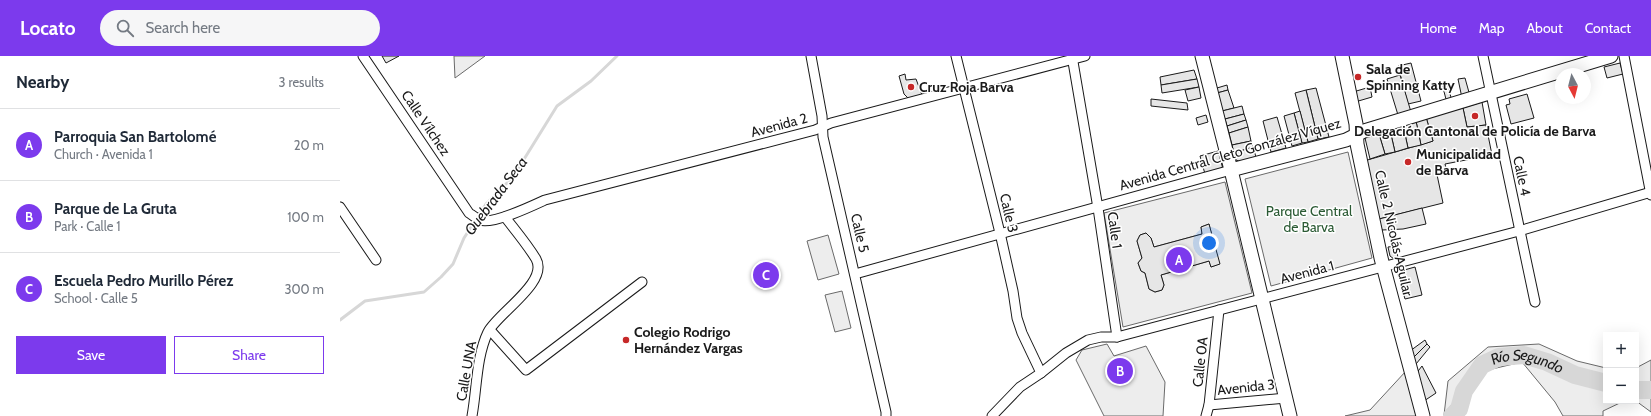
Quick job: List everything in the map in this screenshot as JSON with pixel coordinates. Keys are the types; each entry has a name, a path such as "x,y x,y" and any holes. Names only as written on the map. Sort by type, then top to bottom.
{"main road":[{"path":"1202,56 1290,416"},
{"name":"Calle 2 Nicolás Aguilar","path":"1342,56 1367,190 1384,267 1423,416"},
{"name":"Avenida Central Cleto González Víquez","path":"1231,170 1346,140 1357,134 1611,56"}],"street":[{"name":"Calle Vílchez","path":"363,56 467,210 480,220"},
{"name":"Calle 5","path":"810,56 823,137 886,416"},
{"name":"Calle 3","path":"956,56 1000,233 1013,291 1017,318 1022,333 1041,373"},
{"name":"Avenida 2","path":"480,220 487,221 505,217 545,200 815,130 831,122 965,88 1072,58 1086,56"},
{"name":"Calle 4","path":"1483,56 1534,302"},
{"path":"1624,56 1651,193"},
{"name":"Calle 1","path":"1072,58 1098,208 1117,337"},
{"name":"Avenida Central Cleto González Víquez","path":"854,274 1000,233 1098,208 1231,170"},
{"name":"Avenida 1","path":"992,416 1020,386 1041,373 1066,353 1088,340 1100,337 1117,337 1384,267 1651,193"},
{"path":"340,207 376,260"},
{"name":"Calle UNA","path":"472,416 480,355 484,342 490,330 499,318 530,286 537,274 537,260 505,217"},
{"path":"490,330 526,370 642,282"},
{"name":"Calle 0A","path":"1206,416 1209,405 1220,310"},
{"name":"Avenida 3","path":"1209,405 1286,398"}],"shaded area":[{"path":"454,56 485,56 455,78"},
{"name":"Parque Central de Barva","path":"1348,152 1372,258 1271,286 1245,179"},
{"path":"1225,182 1252,293 1123,327 1104,213","holes":["1209,224 1219,264 1211,267 1209,261 1161,275 1164,285 1162,290 1155,292 1149,289 1145,273 1141,271 1138,263 1142,258 1137,241 1140,235 1146,233 1151,238 1154,247 1202,234 1201,227"]},
{"path":"828,235 839,274 818,280 807,241"},
{"path":"842,291 851,328 835,332 825,295"},
{"path":"1107,344 1114,356 1146,346 1165,382 1163,416 1104,416 1076,360 1082,350"},
{"path":"1539,344 1577,361 1603,367 1603,404 1618,404 1603,411 1603,416 1563,416 1555,402 1522,362 1475,373 1444,415 1448,381 1488,347"},
{"path":"1651,360 1651,412 1639,403 1639,366"},
{"path":"1406,371 1416,416 1345,416 1370,410"}],"building":[{"path":"382,56 399,56 386,63"},
{"path":"1411,63 1421,101 1408,104 1398,66"},
{"path":"1620,63 1623,74 1607,78 1604,67"},
{"path":"1194,70 1197,79 1161,85 1160,77"},
{"name":"Cruz Roja Barva","path":"905,74 906,80 916,79 922,95 910,100 904,94 899,76"},
{"path":"1400,75 1411,112 1398,115 1387,79"},
{"path":"1465,78 1470,96 1462,98 1458,79"},
{"path":"1197,79 1199,87 1162,93 1161,85"},
{"path":"1447,83 1452,101 1447,103 1442,84"},
{"path":"1227,85 1228,90 1217,93 1217,88"},
{"path":"1199,87 1201,98 1188,101 1185,90"},
{"path":"1370,87 1372,97 1355,102 1353,92"},
{"path":"1316,88 1329,137 1318,139 1306,90"},
{"path":"1228,90 1234,108 1222,111 1217,93"},
{"path":"1306,90 1318,139 1308,142 1295,93"},
{"path":"1527,94 1534,118 1511,124 1506,105 1510,104 1509,99"},
{"path":"1151,99 1187,103 1188,110 1151,106"},
{"name":"Delegación Cantonal de Policía de Barva","path":"1482,102 1486,125 1467,127 1463,108"},
{"path":"1242,106 1244,114 1225,119 1222,111"},
{"name":"Municipalidad de Barva","path":"1463,108 1467,127 1486,125 1492,155 1445,164 1446,168 1436,170 1443,203 1379,219 1364,161 1433,141 1426,117"},
{"path":"1300,111 1308,142 1302,143 1294,113"},
{"path":"1294,113 1302,143 1292,146 1284,116"},
{"path":"1244,114 1246,120 1227,126 1225,119"},
{"path":"1206,115 1208,122 1198,125 1196,118"},
{"path":"1277,117 1286,148 1271,152 1263,121"},
{"path":"1426,117 1433,141 1421,145 1416,121"},
{"path":"1246,120 1248,127 1229,133 1227,126"},
{"path":"1416,121 1421,145 1408,148 1403,125"},
{"path":"1403,125 1408,148 1395,152 1390,130"},
{"path":"1248,127 1251,141 1232,145 1229,133"},
{"path":"1390,130 1395,152 1385,154 1379,134"},
{"path":"1379,134 1385,154 1370,159 1365,138"},
{"path":"1251,141 1253,147 1234,153 1232,145"},
{"path":"1253,147 1256,157 1241,162 1236,160 1234,153"},
{"path":"1218,151 1223,169 1205,174 1200,156"},
{"path":"1422,208 1426,224 1403,229 1382,230 1379,219"},
{"path":"1209,224 1220,264 1211,267 1209,261 1161,275 1164,285 1162,290 1155,292 1149,289 1145,273 1141,271 1138,263 1142,258 1137,241 1140,235 1146,233 1151,238 1154,247 1202,234 1201,227"},
{"path":"1396,246 1398,258 1394,259 1390,256 1388,247"},
{"path":"1415,267 1422,295 1405,299 1397,272"},
{"path":"1425,340 1427,344 1413,358 1410,351"},
{"path":"1427,344 1430,347 1416,364 1413,358"},
{"path":"1422,366 1436,393 1421,403 1415,375"}],"waterway":[{"name":"Quebrada Seca","path":"340,320 365,301 424,292 441,277 453,264 464,238 486,204 513,177 557,106 591,81 617,56"},
{"name":"Río Segundo","path":"1452,416 1459,409 1464,391 1482,365 1499,357 1524,355 1547,362 1575,375 1603,382"},
{"name":"Río Segundo","path":"1639,390 1651,390"}],"place":[{"name":"Sala de Spinning Katty","path":"1358,77"},
{"name":"Cruz Roja Barva","path":"911,87"},
{"name":"Delegación Cantonal de Policía de Barva","path":"1475,116"},
{"name":"Municipalidad de Barva","path":"1408,162"},
{"name":"Parroquia San Bartolomé","path":"1179,260"},
{"name":"Escuela Pedro Murillo Pérez","path":"766,275"},
{"name":"Colegio Rodrigo Hernández Vargas","path":"626,340"},
{"name":"Parque de La Gruta","path":"1120,371"}]}
